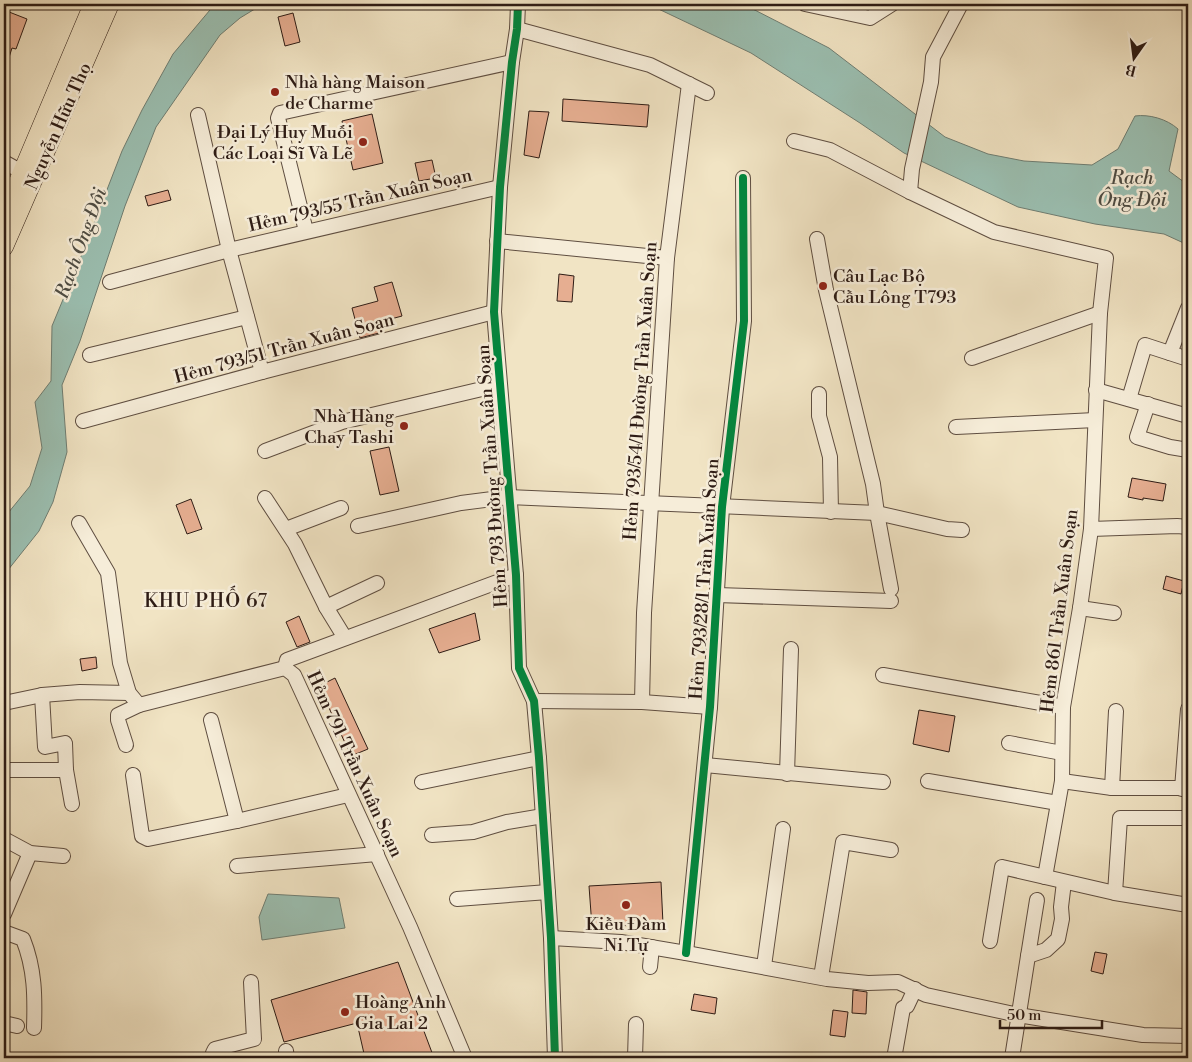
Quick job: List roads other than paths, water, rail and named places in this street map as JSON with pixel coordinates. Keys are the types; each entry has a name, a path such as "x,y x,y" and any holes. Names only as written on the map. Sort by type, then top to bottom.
{"main road":[{"name":"Nguyễn Hữu Thọ","path":"4,216 93,4"},
{"name":"Nguyễn Hữu Thọ","path":"4,248 110,4"}],"street":[{"path":"805,4 870,18 892,4"},
{"path":"794,141 830,150 910,192 912,169 931,82 933,57 961,4"},
{"name":"Hẻm 793 Đường Trần Xuân Soạn","path":"518,6 500,187 494,312 508,497 516,574 520,668 534,700 539,758 551,938 556,1058"},
{"path":"517,29 650,65 707,93"},
{"path":"306,232 278,118 280,113 512,62"},
{"name":"Hẻm 793/54/1 Đường Trần Xuân Soạn","path":"642,702 644,613 667,258 689,84"},
{"name":"Hẻm 793/55 Trần Xuân Soạn","path":"198,115 229,250 262,372"},
{"path":"4,162 22,172"},
{"name":"Hẻm 793/28/1 Trần Xuân Soạn","path":"686,953 710,707 722,507 744,321 743,178"},
{"name":"Hẻm 793/55 Trần Xuân Soạn","path":"110,282 229,250 500,187"},
{"name":"Hẻm 861 Trần Xuân Soạn","path":"910,192 994,232 1106,258 1100,313 1091,529 1064,708 1062,781 1045,877"},
{"path":"717,595 891,595 873,484 826,290 816,239"},
{"path":"497,241 667,258"},
{"path":"1170,353 1183,335 1188,308"},
{"name":"Hẻm 793/51 Trần Xuân Soạn","path":"83,420 494,312"},
{"path":"972,358 1100,313"},
{"path":"90,356 247,317"},
{"path":"1129,399 1145,345 1188,360"},
{"path":"265,451 342,422 499,386"},
{"path":"1096,390 1188,416"},
{"path":"819,394 819,416 830,457 832,512"},
{"path":"1148,404 1137,437 1170,447 1188,450"},
{"path":"956,427 1001,425 1017,422 1095,420"},
{"path":"358,526 461,503 508,497 877,513 939,528 962,530"},
{"path":"266,498 296,544 326,607 345,638"},
{"path":"286,528 341,508"},
{"path":"79,523 108,573 120,663 129,693 139,705"},
{"path":"1091,529 1188,527"},
{"path":"285,668 288,660 516,574"},
{"path":"326,607 377,583"},
{"path":"1080,608 1114,613"},
{"path":"787,774 791,649"},
{"name":"Hẻm 791 Trần Xuân Soạn","path":"126,745 118,715 139,705 285,668 294,675 419,948 465,1058"},
{"path":"883,675 1064,708"},
{"path":"4,702 42,695 80,692 129,693"},
{"path":"42,695 44,746 65,743 66,770 72,804"},
{"path":"534,700 642,702 710,707"},
{"path":"1062,781 1112,788 1185,788 1188,709"},
{"path":"1112,788 1116,712"},
{"path":"211,720 237,822"},
{"path":"1009,743 1062,753"},
{"path":"422,782 539,758"},
{"path":"705,765 883,782"},
{"path":"4,770 66,770"},
{"path":"133,776 142,836 146,839 237,822 348,795"},
{"path":"928,781 1058,803"},
{"path":"432,835 473,832 507,822 543,816"},
{"path":"1115,893 1120,818 1188,818"},
{"path":"764,966 783,829"},
{"path":"4,839 30,853 63,856"},
{"path":"821,977 843,842 891,850"},
{"path":"4,914 30,853"},
{"path":"237,866 377,854"},
{"path":"990,941 1002,867 1115,893 1188,905"},
{"path":"1028,956 1046,950 1058,939 1062,918 1060,907 1064,882"},
{"path":"457,900 548,892"},
{"path":"1012,1058 1037,900"},
{"path":"4,932 23,939 26,947 34,981 34,1028"},
{"path":"551,938 621,942 821,977 868,983 898,982 926,995 1018,1015 1143,1034 1188,1036"},
{"path":"650,967 652,947"},
{"path":"214,1058 213,1053 215,1049 254,1040 251,982"},
{"path":"895,1053 901,1014 915,989"},
{"path":"635,1058 636,1024"}],"water":[{"name":"Rạch Ông Đội","path":"215,4 263,4 240,18 220,35 156,127 125,206 80,341 62,385 67,452 53,502 39,531 4,575 4,518 30,486 42,448 35,402 51,381 52,326 122,151 142,110 173,54"},
{"name":"Rạch Ông Đội","path":"648,4 743,4 829,48 945,137 988,154 1024,161 1092,165 1118,149 1135,116 1146,116 1163,120 1178,129 1169,171 1188,185 1188,245 1164,234 1095,224 1018,207 904,153 751,53"},
{"path":"268,894 339,898 345,928 262,940 259,917"}],"place":[{"name":"Nhà hàng Maison de Charme","path":"275,92"},
{"name":"Đại Lý Huy Muối Các Loại Sĩ Và Lẽ","path":"363,142"},
{"name":"Câu Lạc Bộ Cầu Lông T793","path":"823,286"},
{"name":"Nhà Hàng Chay Tashi","path":"404,426"},
{"name":"Kiều Đàm Ni Tự","path":"626,905"},
{"name":"Hoàng Anh Gia Lai 2","path":"345,1012"}],"district":[{"name":"KHU PHỐ 67","path":"206,600"}]}
